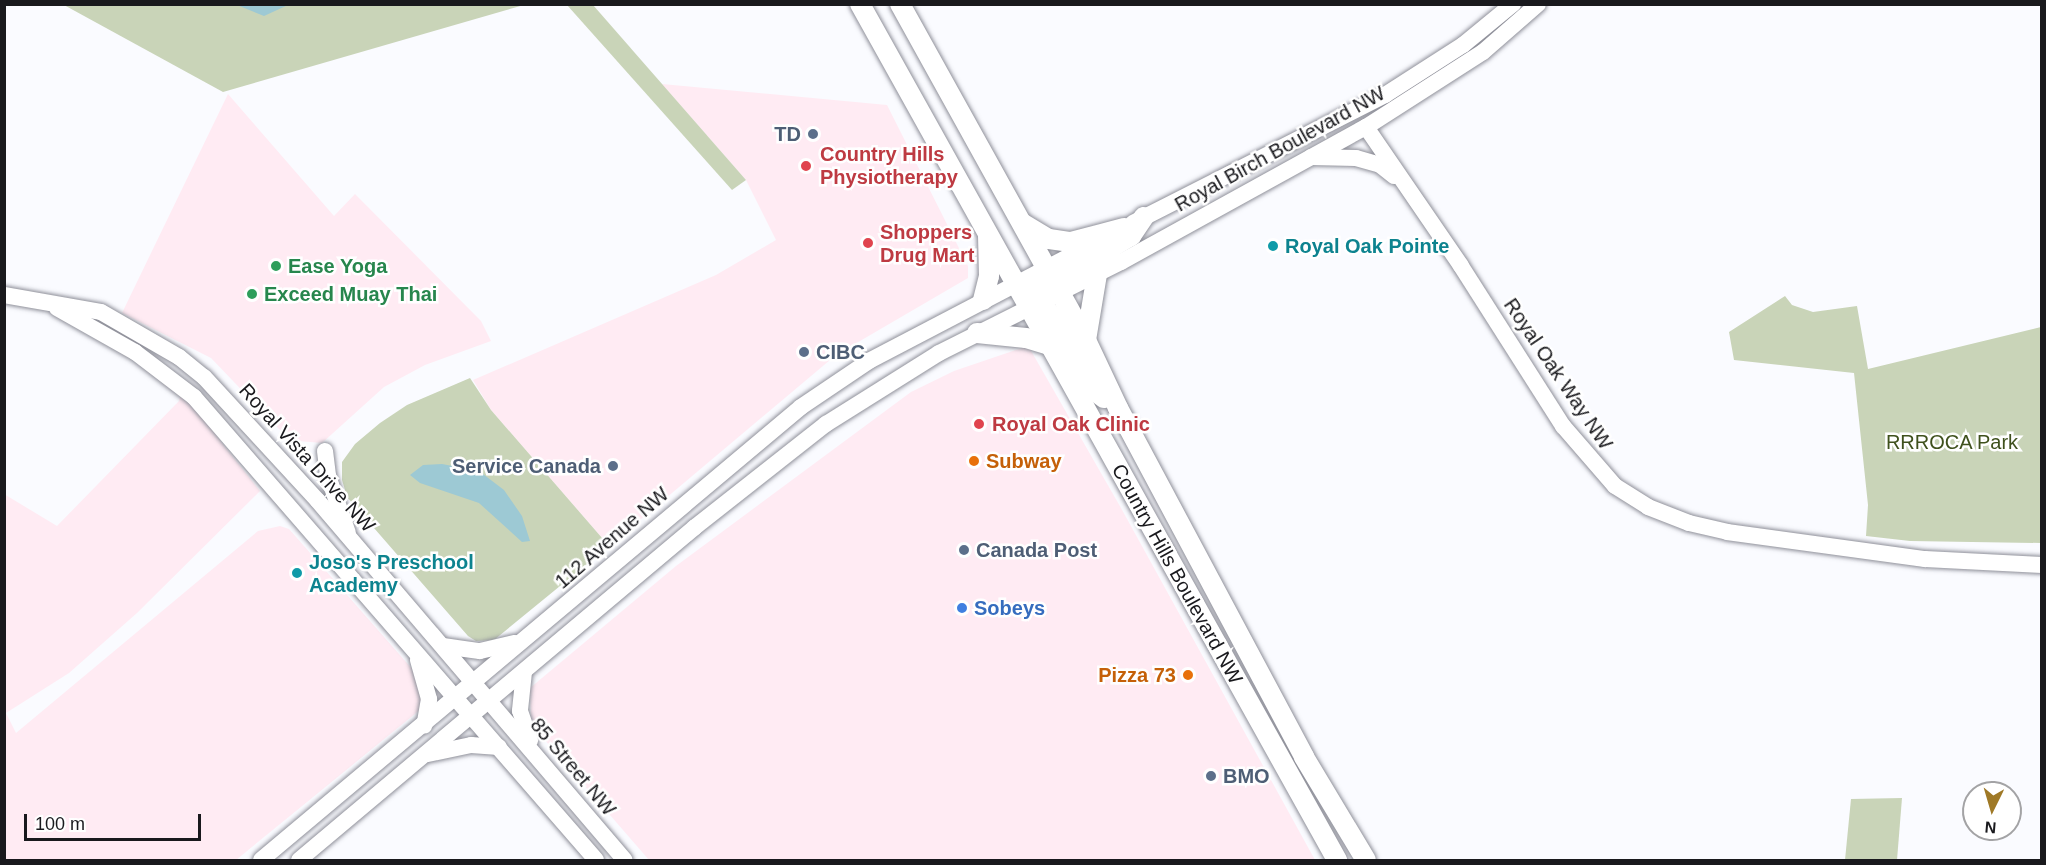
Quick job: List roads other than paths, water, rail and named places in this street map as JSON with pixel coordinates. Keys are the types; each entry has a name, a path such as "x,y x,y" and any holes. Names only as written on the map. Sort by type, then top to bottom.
{"main road":[{"path":"860,4 1015,283 1023,284 1096,392 1118,408"},
{"name":"Country Hills Boulevard NW","path":"900,4 1086,340 1118,408 1304,758 1366,861"},
{"path":"1034,301 1052,281 1131,236 1144,217"},
{"path":"1020,222 1049,239 1071,242 1124,228"},
{"path":"984,300 988,276 988,233"},
{"path":"1086,340 1098,274"},
{"name":"Country Hills Boulevard NW","path":"1034,301 1049,345 1337,861"},
{"path":"977,333 1026,338 1049,345"}],"street":[{"name":"Royal Birch Boulevard NW","path":"1052,281 1124,228 1385,95 1462,45 1513,4"},
{"name":"Royal Birch Boulevard NW","path":"1015,283 1052,281 1098,274 1366,127 1482,52 1538,4"},
{"name":"Royal Oak Way NW","path":"1366,127 1589,460 1615,486 1648,507 1689,523 1727,531 1925,559 2042,565"},
{"path":"1310,157 1356,158 1380,165 1404,183"},
{"name":"112 Avenue NW","path":"261,861 801,407 869,361 1015,283"},
{"name":"Royal Vista Drive NW","path":"4,295 101,312 179,357 234,405 489,701"},
{"path":"299,861 470,716 803,441 900,375 1034,301"},
{"name":"Royal Vista Drive NW","path":"51,304 135,352 194,397 470,716"},
{"path":"326,451 328,476 349,537"},
{"path":"443,646 487,651 524,639"},
{"path":"416,653 429,699 424,726"},
{"path":"524,672 519,711 530,747"},
{"name":"85 Street NW","path":"489,701 625,861"},
{"path":"470,716 596,861"},
{"path":"427,754 471,745 499,747"}],"water":[{"path":"288,4 264,16 237,5"},
{"path":"442,464 479,471 504,490 522,516 530,541 522,542 479,503 420,483 410,475 423,465"}],"place":[{"name":"TD","path":"813,134"},
{"name":"Country Hills Physiotherapy","path":"806,166"},
{"name":"Shoppers Drug Mart","path":"868,243"},
{"name":"Royal Oak Pointe","path":"1273,246"},
{"name":"Ease Yoga","path":"276,266"},
{"name":"Exceed Muay Thai","path":"252,294"},
{"name":"CIBC","path":"804,352"},
{"name":"Royal Oak Clinic","path":"979,424"},
{"name":"Subway","path":"974,461"},
{"name":"Service Canada","path":"613,466"},
{"name":"Canada Post","path":"964,550"},
{"name":"Joso's Preschool Academy","path":"297,573"},
{"name":"Sobeys","path":"962,608"},
{"name":"Pizza 73","path":"1188,675"},
{"name":"BMO","path":"1211,776"}],"park label":[{"name":"RRROCA Park","path":"1952,442"}]}
